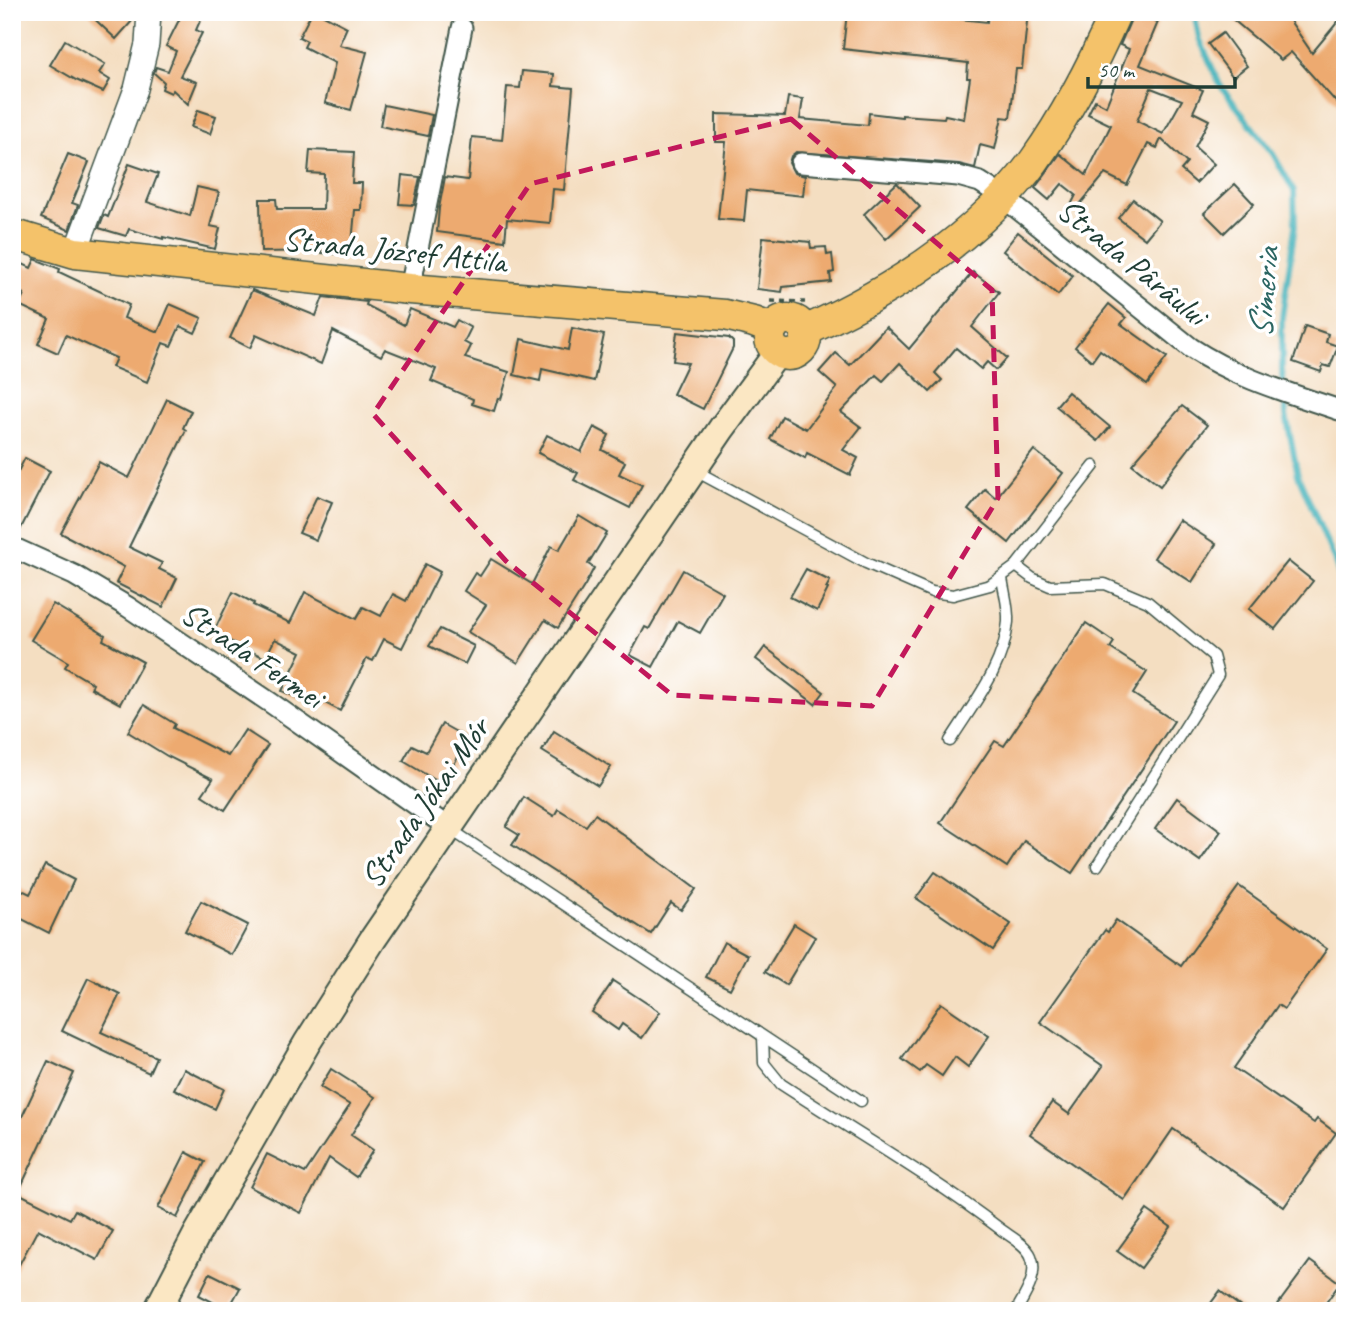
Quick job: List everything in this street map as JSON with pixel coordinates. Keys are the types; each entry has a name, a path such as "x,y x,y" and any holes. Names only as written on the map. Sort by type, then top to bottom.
{"main road":[{"path":"775,341 779,322 789,320 798,323 806,316 896,284 969,230 1003,197 1033,162 1083,82 1116,12"},
{"name":"Strada József Attila","path":"12,234 75,253 410,289 725,315 754,322 775,341"},
{"name":"Strada Jókai Mór","path":"157,1311 307,1043 373,939 694,470 775,341"}],"street":[{"path":"75,253 136,89 147,44 149,12"},
{"path":"410,289 462,28"},
{"name":"Strada Pârâului","path":"801,163 958,176 980,182 1003,197 1191,348 1219,366 1243,378 1345,412"},
{"name":"Strada Fermei","path":"12,547 74,576 128,607 449,828"}],"lane":[{"path":"694,470 866,563 932,592 953,595 989,586 1016,566 1094,466"},
{"path":"1016,566 1031,578 1050,586 1104,584 1148,602 1213,656 1217,675 1097,866"},
{"path":"950,741 995,670 1003,647 1008,620 1002,578"},
{"path":"449,828 861,1101"},
{"path":"763,1037 764,1063 781,1084 983,1216 1024,1247 1031,1256 1033,1268 1030,1288 1016,1311"}],"path":[{"path":"765,300 806,316"}],"highlighted area":[{"path":"791,119 992,290 998,498 872,706 672,695 506,561 373,414 530,184"}],"building":[{"path":"87,12 125,12 133,20 116,39"},
{"path":"183,12 204,12 196,30 202,33 180,76 197,82 188,104 173,90 171,93 162,89 164,82 154,73 156,67 168,71 176,51 166,46"},
{"path":"312,12 318,12 347,27 339,45 367,52 351,110 325,103 335,63 304,47 307,41 299,37"},
{"path":"847,12 893,12 987,22 988,12 1028,12 1022,69 1016,69 1010,118 1002,117 995,149 980,145 975,168 959,164 796,152 789,163 794,173 805,176 803,196 747,190 744,221 718,219 726,142 716,142 716,114 785,116 788,97 803,99 800,119 868,125 869,113 902,117 944,118 945,115 964,119 970,78 967,78 968,63 843,49"},
{"path":"1134,12 1158,22 1140,65 1203,90 1193,112 1209,120 1195,147 1214,164 1196,183 1181,170 1187,163 1161,139 1157,148 1148,144 1127,185 1105,174 1076,209 1071,205 1076,195 1062,184 1049,200 1035,188 1060,154 1086,175 1111,125 1088,114 1095,100 1106,106 1129,49 1120,45","holes":["1151,88 1182,100 1163,134 1137,121"]},
{"path":"1224,12 1284,12 1312,53 1345,13 1345,112 1291,52 1281,60"},
{"path":"1223,33 1247,66 1233,77 1208,44"},
{"path":"65,40 105,64 99,73 110,80 103,92 50,65"},
{"path":"522,71 554,74 553,86 573,88 564,190 553,189 550,223 507,219 505,241 437,232 445,177 468,180 472,137 502,140 507,87 520,88"},
{"path":"384,105 432,115 428,136 380,126"},
{"path":"198,110 216,116 210,134 191,127"},
{"path":"310,150 354,152 352,183 362,183 361,210 355,210 351,255 322,251 261,252 260,199 276,199 277,209 323,209 324,174 308,173"},
{"path":"68,154 89,162 72,203 78,205 69,230 41,218"},
{"path":"129,164 158,174 147,202 190,216 197,187 219,192 210,226 220,228 215,249 129,229 126,236 99,228 104,215 108,217"},
{"path":"402,175 420,177 414,205 399,204"},
{"path":"897,183 920,207 886,239 864,214"},
{"path":"1235,184 1254,204 1224,233 1204,213"},
{"path":"1133,199 1160,221 1145,239 1118,218"},
{"path":"1018,232 1073,276 1058,295 1003,251"},
{"path":"763,237 810,242 811,248 826,247 827,255 832,254 834,272 830,273 831,282 783,287 782,292 757,289"},
{"path":"12,259 31,268 35,259 60,269 59,272 129,305 124,318 158,332 170,304 202,318 195,333 180,326 171,346 163,343 147,382 112,367 116,358 66,335 58,353 38,344 49,319 19,305 24,294 12,289"},
{"path":"973,272 999,292 972,327 1007,358 996,370 987,362 981,369 956,348 935,373 942,380 930,392 900,363 883,381 876,375 841,412 861,427 843,450 858,458 850,475 807,453 805,458 770,439 782,416 806,429 837,388 819,372 836,353 850,365 886,327 909,349"},
{"path":"252,290 316,316 323,297 367,302 366,305 404,325 410,309 453,327 457,320 471,328 464,342 471,346 465,358 509,372 501,399 498,398 494,411 472,404 473,399 431,381 436,369 385,349 381,356 333,331 321,364 256,335 250,348 230,338"},
{"path":"1109,304 1126,318 1121,324 1167,357 1147,385 1100,350 1092,361 1075,347"},
{"path":"1305,326 1328,334 1326,342 1338,346 1330,367 1323,365 1321,372 1293,362"},
{"path":"572,328 604,335 594,381 542,369 540,381 514,375 521,339 568,350"},
{"path":"677,332 729,338 733,342 733,348 703,409 673,394 688,363 673,361"},
{"path":"1068,392 1110,427 1098,441 1056,406"},
{"path":"167,399 191,411 183,428 186,430 129,547 162,563 159,569 177,578 163,607 116,583 124,567 61,533 99,462 129,478"},
{"path":"1182,406 1207,425 1160,486 1132,464"},
{"path":"594,427 609,435 602,450 625,462 619,474 642,485 630,508 574,480 578,473 538,453 547,435 581,452"},
{"path":"1034,450 1063,473 1009,543 968,510 985,489 996,498"},
{"path":"25,458 50,471 17,536 12,535 12,483"},
{"path":"317,496 332,502 316,540 299,533"},
{"path":"579,516 607,533 588,564 594,568 558,628 545,620 518,663 468,632 486,605 464,591 475,573 480,576 491,559 532,584 551,546 559,550"},
{"path":"1179,520 1216,544 1192,582 1154,558"},
{"path":"1288,561 1313,581 1275,629 1249,609"},
{"path":"425,564 440,572 402,648 384,639 373,661 367,658 340,711 304,692 300,699 282,691 301,652 275,639 265,658 213,633 233,592 290,623 305,592 356,619 363,607 381,616 393,594 406,601"},
{"path":"806,569 830,581 817,611 790,597"},
{"path":"683,570 723,593 700,633 678,621 653,667 630,655 645,627 649,629"},
{"path":"53,604 105,635 103,640 143,662 120,704 91,688 93,684 65,667 68,662 31,640"},
{"path":"1086,623 1114,642 1110,648 1147,672 1133,694 1174,721 1072,873 1024,841 1007,867 940,823 995,741 1004,746"},
{"path":"440,629 474,646 465,664 429,646"},
{"path":"765,647 824,692 815,704 756,659"},
{"path":"144,705 175,724 173,728 228,756 245,730 268,745 225,810 202,795 213,779 167,756 128,732"},
{"path":"442,724 469,739 442,784 403,761 412,745 426,752"},
{"path":"554,731 611,767 598,786 542,751"},
{"path":"524,797 554,816 558,809 586,826 595,814 696,889 681,910 671,903 651,934 512,845 519,835 506,827"},
{"path":"1177,798 1221,831 1200,861 1155,829"},
{"path":"45,865 74,880 49,933 12,914 12,885 30,894"},
{"path":"935,872 1011,924 993,950 916,898"},
{"path":"1239,886 1327,949 1284,1009 1278,1005 1234,1068 1314,1123 1317,1119 1336,1133 1284,1207 1173,1129 1124,1200 1030,1134 1052,1102 1069,1114 1103,1066 1040,1022 1105,930 1108,932 1116,920 1181,966"},
{"path":"201,901 248,925 232,955 185,931"},
{"path":"794,924 815,937 786,985 765,972"},
{"path":"724,942 748,955 730,989 706,977"},
{"path":"88,978 120,994 101,1032 156,1057 149,1073 62,1031"},
{"path":"613,981 660,1012 642,1038 622,1024 618,1030 592,1012"},
{"path":"941,1003 989,1036 968,1067 955,1057 942,1076 926,1065 920,1072 902,1059"},
{"path":"48,1061 74,1073 18,1193 70,1219 75,1210 113,1231 97,1260 38,1229 12,1278 12,1138"},
{"path":"184,1069 224,1089 215,1109 174,1089"},
{"path":"331,1069 375,1097 351,1135 373,1150 356,1177 329,1158 301,1213 250,1187 267,1154 305,1173 350,1105 320,1087"},
{"path":"186,1152 205,1162 177,1218 158,1208"},
{"path":"1147,1210 1171,1227 1141,1268 1117,1251"},
{"path":"1310,1261 1340,1283 1320,1311 1273,1311"},
{"path":"210,1273 240,1288 228,1310 199,1295"},
{"path":"1220,1291 1246,1311 1205,1311"}],"waterway":[{"name":"Simeria","path":"1194,12 1199,38 1220,85 1273,154 1294,191 1295,226 1282,317 1282,370 1286,415 1298,475 1334,559 1345,596"}]}
